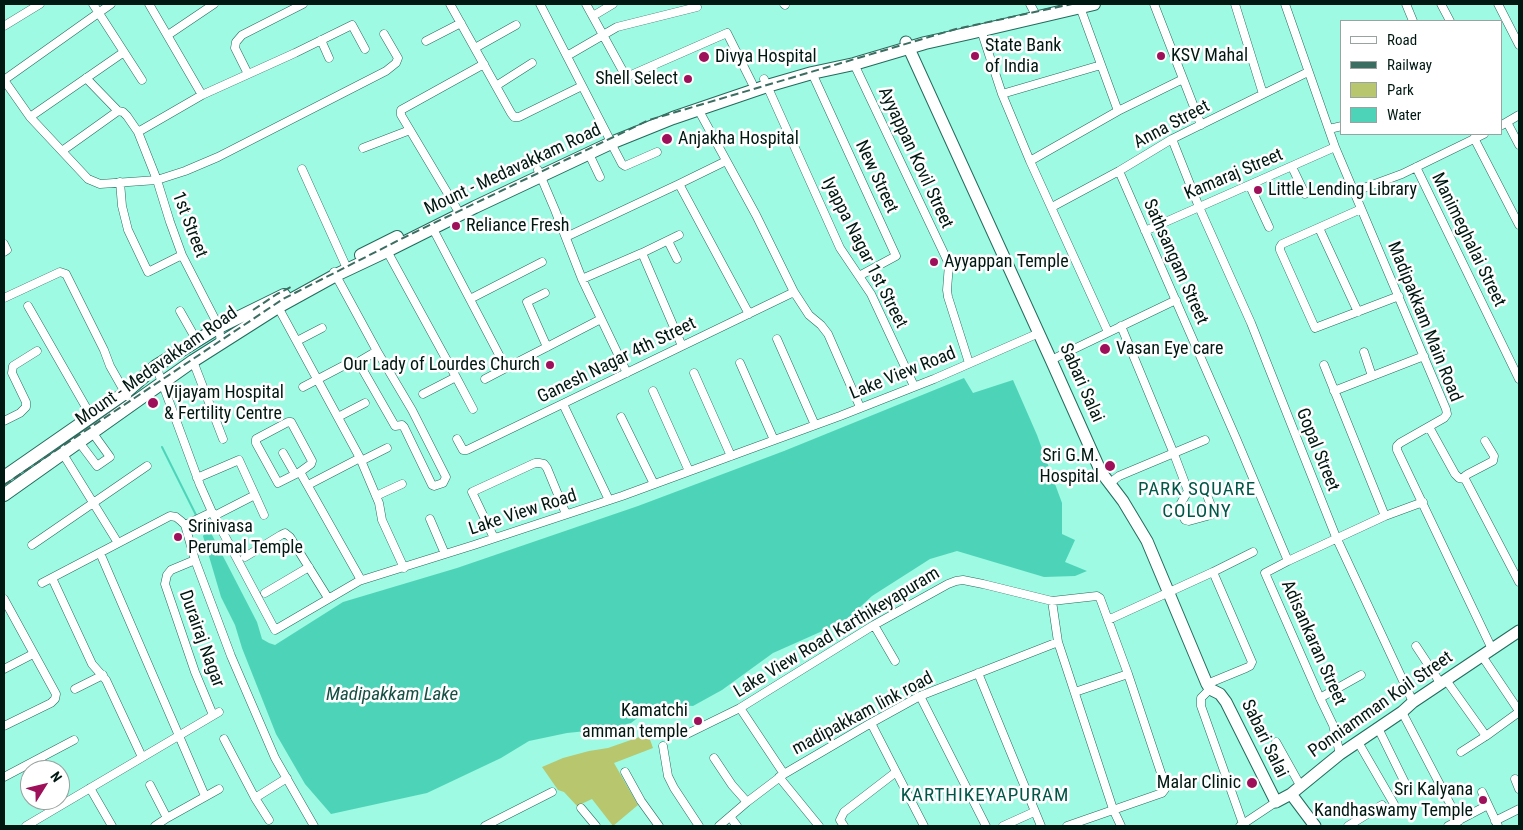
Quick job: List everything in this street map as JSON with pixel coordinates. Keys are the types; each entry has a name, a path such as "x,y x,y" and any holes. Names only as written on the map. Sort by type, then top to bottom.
{"main road":[{"name":"Mount - Medavakkam Road","path":"4,495 193,361 345,264 375,247 457,209 610,141 794,70 907,45 1034,11 1094,4"},
{"name":"Mount - Medavakkam Road","path":"4,477 124,393 156,366 220,327 334,272 387,251 539,173 589,154 610,141 698,109 761,83 854,64 907,45 981,30 1034,11"},
{"name":"Sabari Salai","path":"907,45 1101,472 1123,501 1147,541 1209,687 1220,694 1226,702 1276,802"},
{"name":"Ponniamman Koil Street","path":"1276,802 1291,794 1340,754 1402,712 1413,702 1519,631"},
{"path":"1291,794 1315,826"}],"street":[{"path":"4,26 40,4"},
{"path":"93,4 142,80"},
{"path":"111,4 4,80 30,117 88,179 100,184 157,180 186,172 386,71 396,63 398,58 384,34"},
{"path":"149,4 202,95"},
{"path":"168,35 214,4"},
{"path":"248,74 235,48 236,42 242,35 303,4"},
{"path":"450,4 514,117 519,117 582,86"},
{"path":"540,4 622,164 625,166 657,152"},
{"path":"586,4 603,35"},
{"path":"593,16 613,4"},
{"path":"1154,4 1201,125"},
{"path":"1235,4 1263,94"},
{"name":"Madipakkam Main Road","path":"1285,4 1335,147 1447,412 1444,418 1398,444 1397,450 1492,649"},
{"path":"1406,4 1413,20"},
{"path":"1441,4 1449,20"},
{"path":"1498,4 1519,45"},
{"path":"1074,6 1101,65 1118,111"},
{"path":"567,56 617,27 697,7"},
{"path":"426,41 461,22"},
{"path":"138,132 202,95 352,25 365,49"},
{"path":"475,48 516,25"},
{"path":"981,30 1002,94 1030,161 1108,332"},
{"name":"Iyappa Nagar 1st Street","path":"603,35 625,75 631,75 727,33 761,83 840,248 871,294 914,386"},
{"path":"321,40 329,58"},
{"path":"30,117 124,52"},
{"path":"496,86 532,63"},
{"path":"457,209 401,116 401,110 484,64"},
{"name":"Ayyappan Kovil Street","path":"854,64 949,264 948,297 968,363"},
{"path":"1002,94 1101,65"},
{"name":"Anna Street","path":"1052,207 1119,171 1172,139 1308,72"},
{"name":"New Street","path":"812,73 896,256 859,276"},
{"name":"1st Street","path":"86,78 118,111 123,112 127,116 138,132 157,180 182,254 220,327"},
{"path":"1030,161 1118,111 1183,79"},
{"path":"698,109 756,215 794,292 809,315 828,334 860,407"},
{"path":"62,151 118,111"},
{"path":"1519,116 1504,123 1519,145"},
{"path":"1329,129 1340,126"},
{"path":"363,148 410,130"},
{"path":"1354,192 1416,167 1482,135"},
{"path":"1474,138 1519,225"},
{"name":"Gopal Street","path":"1172,139 1199,207 1250,323 1336,538 1413,702"},
{"name":"Kamaraj Street","path":"1144,231 1335,147"},
{"path":"589,154 600,177"},
{"path":"566,237 726,160"},
{"path":"1292,167 1305,194"},
{"name":"Manimeghalai Street","path":"1416,167 1519,379"},
{"path":"302,170 345,264"},
{"name":"Sathsangam Street","path":"1119,171 1288,560"},
{"path":"539,173 582,279 627,373"},
{"path":"120,182 122,206 128,230 148,272 182,254"},
{"path":"679,184 749,314"},
{"path":"1250,186 1269,227"},
{"path":"1361,210 1282,244 1280,247 1314,327 1317,328 1399,296"},
{"path":"432,227 506,368"},
{"path":"1319,228 1358,312"},
{"path":"582,279 679,235"},
{"path":"668,241 677,259"},
{"path":"4,244 7,250 4,252"},
{"path":"387,251 473,409"},
{"path":"642,253 682,346"},
{"path":"470,299 542,262"},
{"path":"4,298 60,272 68,275 110,366 132,405"},
{"path":"334,272 412,410 446,477 443,483 432,485 404,427 402,425 395,426 360,365 360,360 377,351"},
{"name":"Ganesh Nagar 4th Street","path":"457,439 463,450 467,450 794,292"},
{"path":"545,293 527,302 547,347"},
{"path":"1051,360 1176,300"},
{"path":"28,306 91,416"},
{"path":"278,307 361,460 376,496 382,520 404,568"},
{"path":"180,311 197,341"},
{"path":"485,378 601,319"},
{"path":"1120,326 1188,491 1181,506 1183,516 1185,520 1189,521 1211,515 1213,511 1204,490 1202,488 1188,491"},
{"path":"220,327 221,343"},
{"path":"297,341 322,328"},
{"name":"Lake View Road","path":"156,366 164,383 177,426 212,515 275,630 361,580 404,568 689,472 914,386 1039,333"},
{"path":"777,339 815,425"},
{"path":"4,421 26,407 26,402 12,373 13,366 37,351"},
{"path":"1364,352 1372,376"},
{"path":"1334,391 1424,356"},
{"path":"193,361 223,439"},
{"path":"740,363 774,440"},
{"path":"1324,365 1385,516"},
{"path":"303,387 343,366"},
{"path":"694,373 730,456"},
{"path":"422,394 456,377"},
{"path":"653,391 689,472"},
{"path":"338,417 365,403"},
{"path":"563,404 608,500"},
{"path":"621,417 654,484"},
{"path":"288,422 293,424 312,461 311,464 298,473 278,483 256,443 256,439 288,422"},
{"path":"1428,427 1455,474 1465,480 1519,582"},
{"path":"79,442 97,466 110,457 92,432"},
{"path":"1110,483 1119,476 1205,440"},
{"path":"1465,480 1465,476 1493,461 1494,456 1486,441"},
{"path":"308,485 387,448"},
{"path":"283,453 308,485 361,580"},
{"path":"63,454 118,542"},
{"path":"197,478 239,460 264,515"},
{"path":"494,538 472,492 534,463 539,462 548,468 566,514"},
{"path":"32,545 147,466"},
{"path":"376,496 402,484"},
{"path":"187,524 212,515 254,495"},
{"path":"1288,560 1385,516 1423,502"},
{"path":"42,583 170,516 176,517 187,524 195,560 231,656 275,758 314,826"},
{"path":"430,519 445,554"},
{"path":"245,557 285,533 290,537 328,598"},
{"path":"1067,826 1162,793 1165,789 1128,674 1108,620 1252,552"},
{"path":"100,553 206,796"},
{"name":"Durairaj Nagar","path":"180,734 216,713 195,672 165,584 167,574 171,570 195,560"},
{"name":"Adisankaran Street","path":"1288,560 1265,572 1333,724 1340,754"},
{"path":"265,593 309,567"},
{"path":"1213,572 1252,662 1250,666 1209,687 1201,698 1201,706 1241,825"},
{"path":"52,578 92,664 103,675 142,757"},
{"name":"Lake View Road Karthikeyapuram","path":"687,734 740,708 874,625 956,581 963,580 983,584 1052,601 1097,596 1100,598 1108,620"},
{"path":"4,599 56,694 55,699 51,703 4,726"},
{"path":"1052,601 1058,642 1113,810 1121,826"},
{"path":"874,625 895,661"},
{"name":"madipakkam link road","path":"740,708 782,776 920,696 1058,642"},
{"path":"1416,646 1486,736"},
{"path":"4,669 33,654"},
{"path":"1461,752 1519,711 1482,656"},
{"path":"978,673 1041,826"},
{"path":"1075,692 1128,674"},
{"path":"75,689 103,675"},
{"path":"1320,698 1361,675"},
{"path":"920,696 986,826"},
{"path":"1402,712 1459,821"},
{"path":"871,723 924,826"},
{"path":"1378,728 1409,791"},
{"path":"26,826 180,734"},
{"path":"224,739 254,798 269,820"},
{"path":"4,777 74,740"},
{"path":"1276,742 1300,785"},
{"path":"1358,742 1394,804"},
{"path":"663,746 668,776 699,826"},
{"path":"714,758 732,785 747,802"},
{"path":"625,772 656,823 647,826"},
{"path":"844,826 840,820 844,812 896,772"},
{"path":"720,826 747,802 782,776 819,826"},
{"path":"254,798 287,778"},
{"path":"1515,779 1519,789"},
{"path":"150,785 167,818"},
{"path":"90,788 112,826"},
{"path":"155,826 219,789"},
{"path":"485,826 552,792"},
{"path":"1482,792 1496,824 1519,809"},
{"name":"Ponniamman Koil Street","path":"1241,825 1276,802"},
{"path":"1348,826 1382,805"},
{"path":"1448,826 1488,805"},
{"path":"580,808 596,826"},
{"path":"1003,826 1034,812"},
{"path":"731,818 737,826"}],"green space":[{"path":"648,734 653,748 614,763 638,805 613,826 592,799 577,806 564,792 558,790 542,767 563,758 608,748"}],"water":[{"name":"Madipakkam Lake","path":"964,378 973,393 1013,380 1037,435 1062,503 1062,534 1075,540 1065,562 1087,571 1075,576 1044,577 957,551 930,559 872,596 845,621 773,653 722,690 693,706 666,704 648,710 631,723 606,729 567,733 529,741 501,758 427,793 331,814 305,784 276,734 242,648 235,625 221,597 203,536 205,533 211,533 257,622 262,639 275,645 343,602 457,568 638,506 784,451"}],"waterway":[{"path":"162,447 197,517"},
{"path":"199,521 202,528"}],"railway":[{"path":"4,485 283,299 409,235 649,120 956,29 1072,4"},
{"path":"253,310 291,287"}],"place":[{"name":"State Bank of India","path":"975,56"},
{"name":"KSV Mahal","path":"1161,56"},
{"name":"Divya Hospital","path":"704,57"},
{"name":"Shell Select","path":"688,79"},
{"name":"Anjakha Hospital","path":"667,139"},
{"name":"Little Lending Library","path":"1258,190"},
{"name":"Reliance Fresh","path":"456,226"},
{"name":"Ayyappan Temple","path":"934,262"},
{"name":"Vasan Eye care","path":"1105,349"},
{"name":"Our Lady of Lourdes Church","path":"550,365"},
{"name":"Vijayam Hospital & Fertility Centre","path":"153,403"},
{"name":"Sri G.M. Hospital","path":"1110,466"},
{"name":"Srinivasa Perumal Temple","path":"178,537"},
{"name":"Kamatchi amman temple","path":"698,721"},
{"name":"Malar Clinic","path":"1252,783"},
{"name":"Sri Kalyana Kandhaswamy Temple","path":"1483,800"}],"district":[{"name":"PARK SQUARE COLONY","path":"1197,501"},
{"name":"KARTHIKEYAPURAM","path":"985,796"}]}
